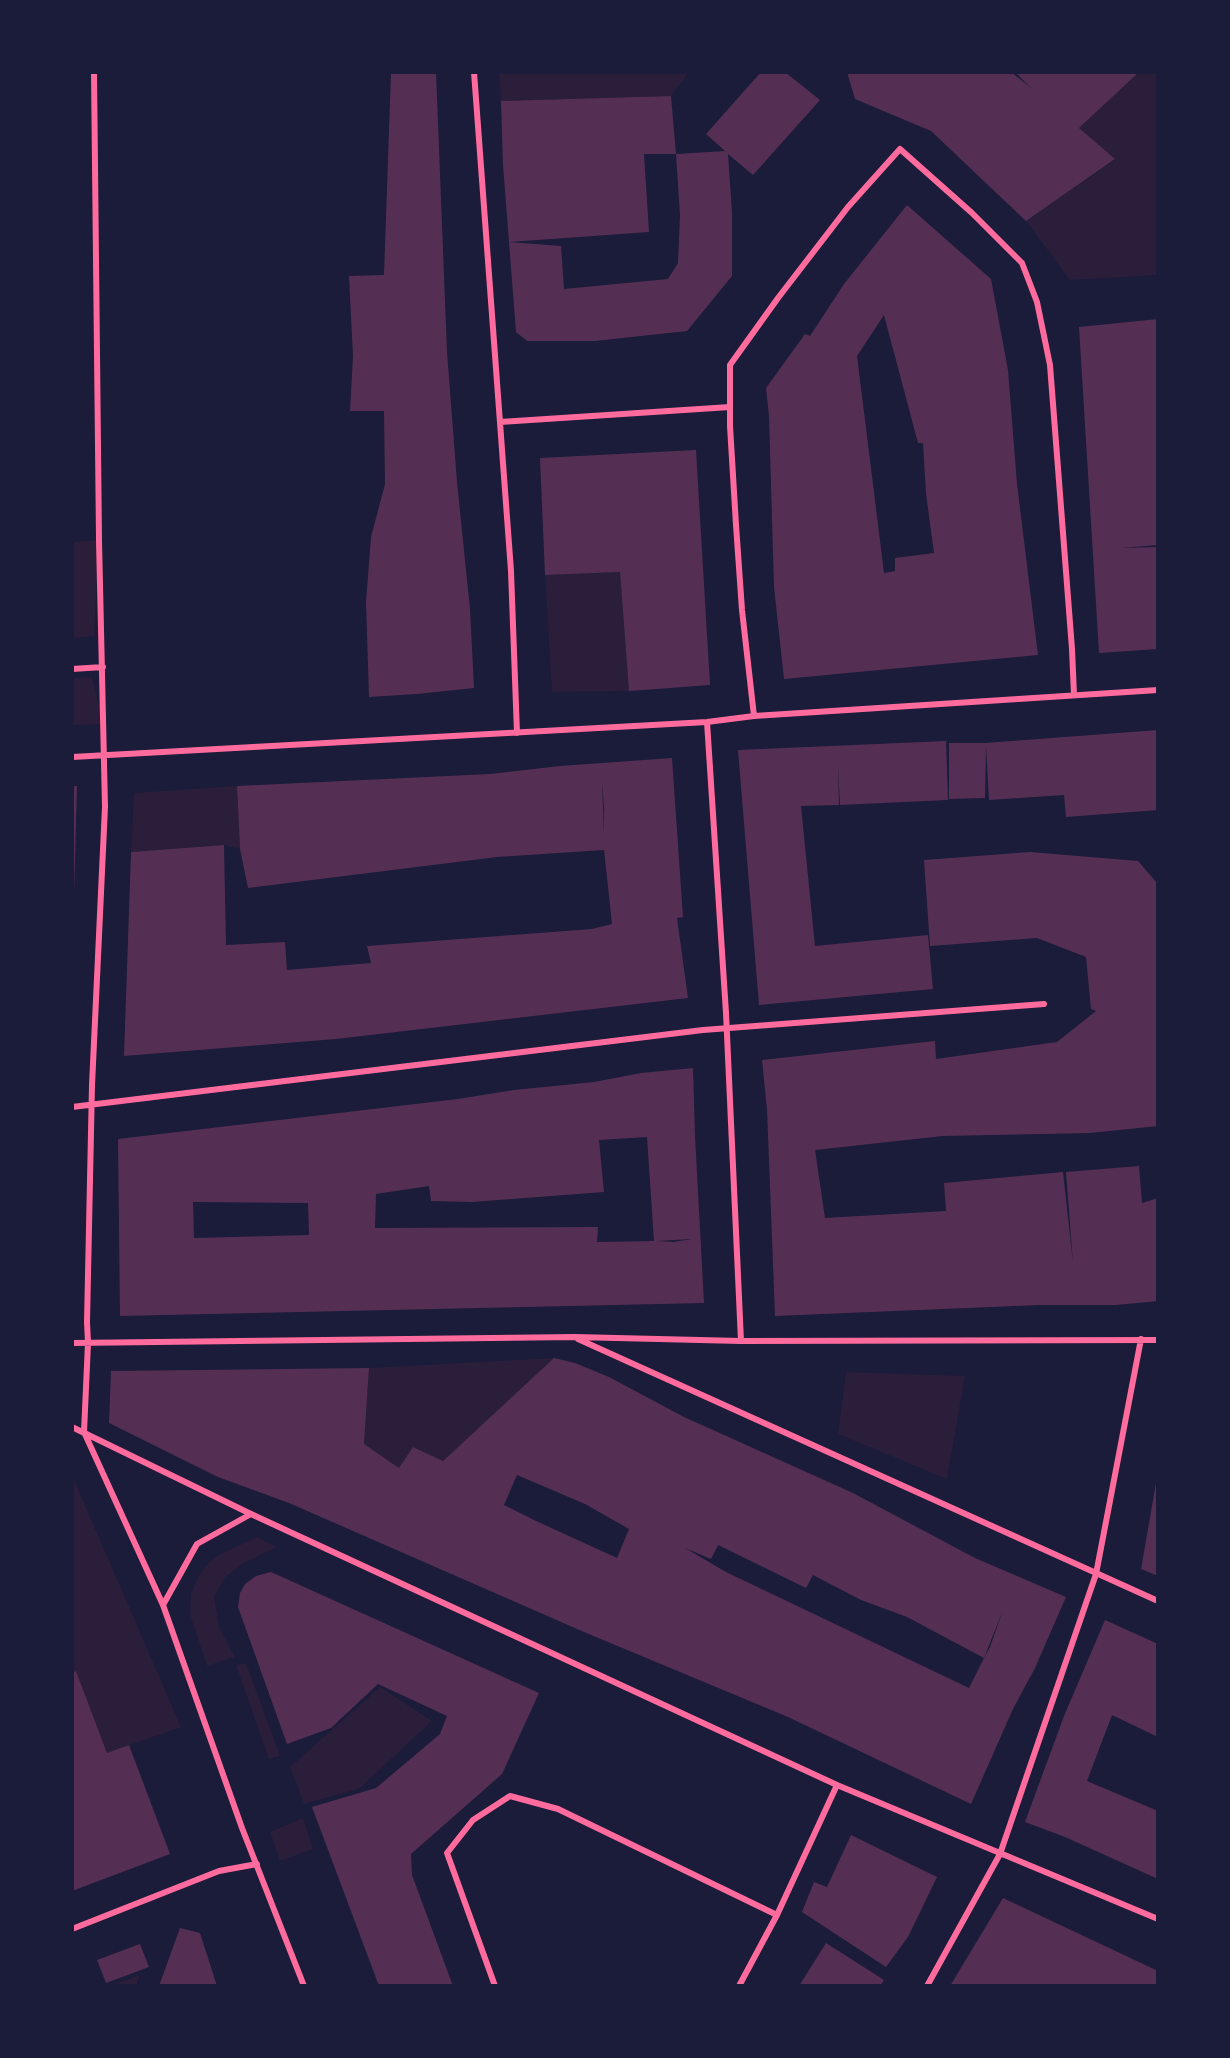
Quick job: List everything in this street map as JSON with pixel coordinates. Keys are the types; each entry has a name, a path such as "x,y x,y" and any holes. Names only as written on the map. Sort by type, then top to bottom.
{"street":[{"path":"94,72 105,807 91,1106 88,1343 84,1432 163,1605 242,1828 304,1986"},
{"path":"474,72 511,571 517,733"},
{"path":"754,716 742,610 730,406 730,364 848,207 900,148 972,213 1022,263 1037,302 1051,376 1074,695"},
{"path":"500,422 730,406"},
{"path":"72,669 102,668"},
{"path":"72,757 707,722 754,716 1158,690"},
{"path":"707,722 727,1028 741,1341"},
{"path":"72,1107 384,1067 727,1028 1044,1004"},
{"path":"574,1338 1158,1601"},
{"path":"72,1343 574,1338 741,1341 1158,1340"},
{"path":"927,1986 1000,1854 1096,1574 1142,1339"},
{"path":"72,1427 251,1514 837,1785 1158,1919"},
{"path":"163,1605 197,1544 251,1514"},
{"path":"739,1986 777,1915 837,1785"},
{"path":"495,1986 447,1853 473,1820 510,1796 558,1809 777,1915"},
{"path":"72,1929 219,1870 257,1864"}],"shaded area":[{"path":"499,72 689,72 671,96 501,101"},
{"path":"1139,72 1158,72 1158,275 1070,280 1026,221 1115,160 1079,128"},
{"path":"99,540 94,636 72,638 72,542"},
{"path":"620,572 629,691 552,692 545,575"},
{"path":"92,677 104,724 72,725 72,678"},
{"path":"237,786 240,849 224,845 131,852 134,793"},
{"path":"554,1358 443,1461 413,1447 399,1468 364,1444 369,1368"},
{"path":"846,1372 965,1376 947,1479 838,1434"},
{"path":"72,1475 181,1727 107,1753 76,1671 72,1673"},
{"path":"257,1537 277,1547 244,1563 224,1578 214,1597 219,1627 235,1657 207,1666 190,1614 191,1594 199,1575 208,1563 221,1554"},
{"path":"246,1663 280,1756 269,1759 236,1665"},
{"path":"380,1687 432,1721 360,1788 304,1804 290,1767"},
{"path":"303,1818 313,1849 280,1861 270,1832"},
{"path":"140,1975 136,1986 110,1986"}],"building":[{"path":"391,72 436,72 447,352 470,609 474,688 369,697 366,602 371,537 385,484 384,411 350,411 353,356 349,276 384,275"},
{"path":"761,72 785,72 820,100 753,175 728,154 732,213 732,276 687,331 595,341 527,341 516,332 509,242 561,246 564,289 668,279 678,263 680,215 676,154 725,151 706,134"},
{"path":"847,72 1011,72 1031,88 1015,72 1139,72 1079,128 1115,159 1026,221 931,131 855,99"},
{"path":"671,96 676,154 644,154 649,232 509,242 501,101"},
{"path":"907,205 991,279 1008,370 1017,484 1038,655 784,679 774,587 769,416 766,388 805,334 810,336 844,284","holes":["884,315 918,443 923,443 926,494 934,553 895,558 895,571 884,573 857,356"]},
{"path":"1158,319 1158,545 1121,548 1158,547 1158,649 1099,653 1079,327"},
{"path":"696,450 710,685 629,691 620,572 545,575 540,458"},
{"path":"1158,730 1158,810 1066,817 1064,795 989,800 986,746 985,798 949,799 949,743 985,743"},
{"path":"946,741 948,800 840,805 838,765 839,805 801,806 815,946 928,935 933,989 759,1005 738,750"},
{"path":"672,758 683,917 677,918 688,998 336,1039 124,1056 131,852 224,845 226,945 285,942 287,970 371,963 367,946 592,929 612,924 604,850 497,857 248,888 240,849 237,786 490,774 560,766","holes":["602,780 604,808 604,834"]},
{"path":"72,786 77,786 74,895 72,895"},
{"path":"1030,852 1138,861 1158,884 1158,1126 1090,1133 943,1136 815,1150 825,1218 946,1211 944,1183 1063,1172 1073,1263 1066,1172 1139,1166 1142,1203 1158,1198 1158,1301 1116,1305 1039,1305 775,1316 767,1109 762,1060 935,1041 936,1059 1057,1042 1096,1011 1091,1009 1086,957 1037,938 930,946 924,860"},
{"path":"693,1068 704,1303 120,1316 118,1139 594,1082 641,1073","holes":["647,1137 654,1241 597,1242 598,1227 375,1228 376,1194 429,1186 431,1201 472,1202 604,1192 599,1140","193,1202 308,1203 309,1235 194,1238","692,1239 673,1242 657,1241"]},
{"path":"554,1358 575,1363 609,1377 684,1417 853,1493 975,1558 1066,1597 971,1804 788,1717 584,1632 289,1503 218,1477 109,1423 111,1371 369,1368 364,1444 399,1468 413,1447 443,1461","holes":["517,1475 585,1504 629,1529 617,1558 504,1505","718,1545 806,1588 813,1575 861,1600 907,1617 984,1658 969,1688 726,1572 685,1548 711,1559","1003,1610 990,1647 984,1658"]},
{"path":"1158,1478 1158,1576 1141,1569"},
{"path":"271,1572 539,1693 502,1774 411,1854 412,1875 453,1986 379,1986 312,1807 376,1788 440,1734 447,1716 378,1684 331,1728 287,1744 238,1607 240,1593 245,1584 256,1576"},
{"path":"1105,1620 1158,1644 1158,1737 1112,1715 1087,1781 1158,1811 1158,1879 1065,1837 1025,1822 1064,1716"},
{"path":"76,1671 107,1753 129,1745 170,1854 72,1891 72,1673"},
{"path":"851,1835 937,1877 908,1937 886,1967 802,1912 814,1882 827,1887"},
{"path":"1003,1898 1158,1971 1158,1986 950,1986"},
{"path":"180,1928 200,1933 217,1986 159,1986"},
{"path":"826,1943 884,1980 880,1986 799,1986"},
{"path":"140,1944 149,1967 106,1983 97,1960"}]}
